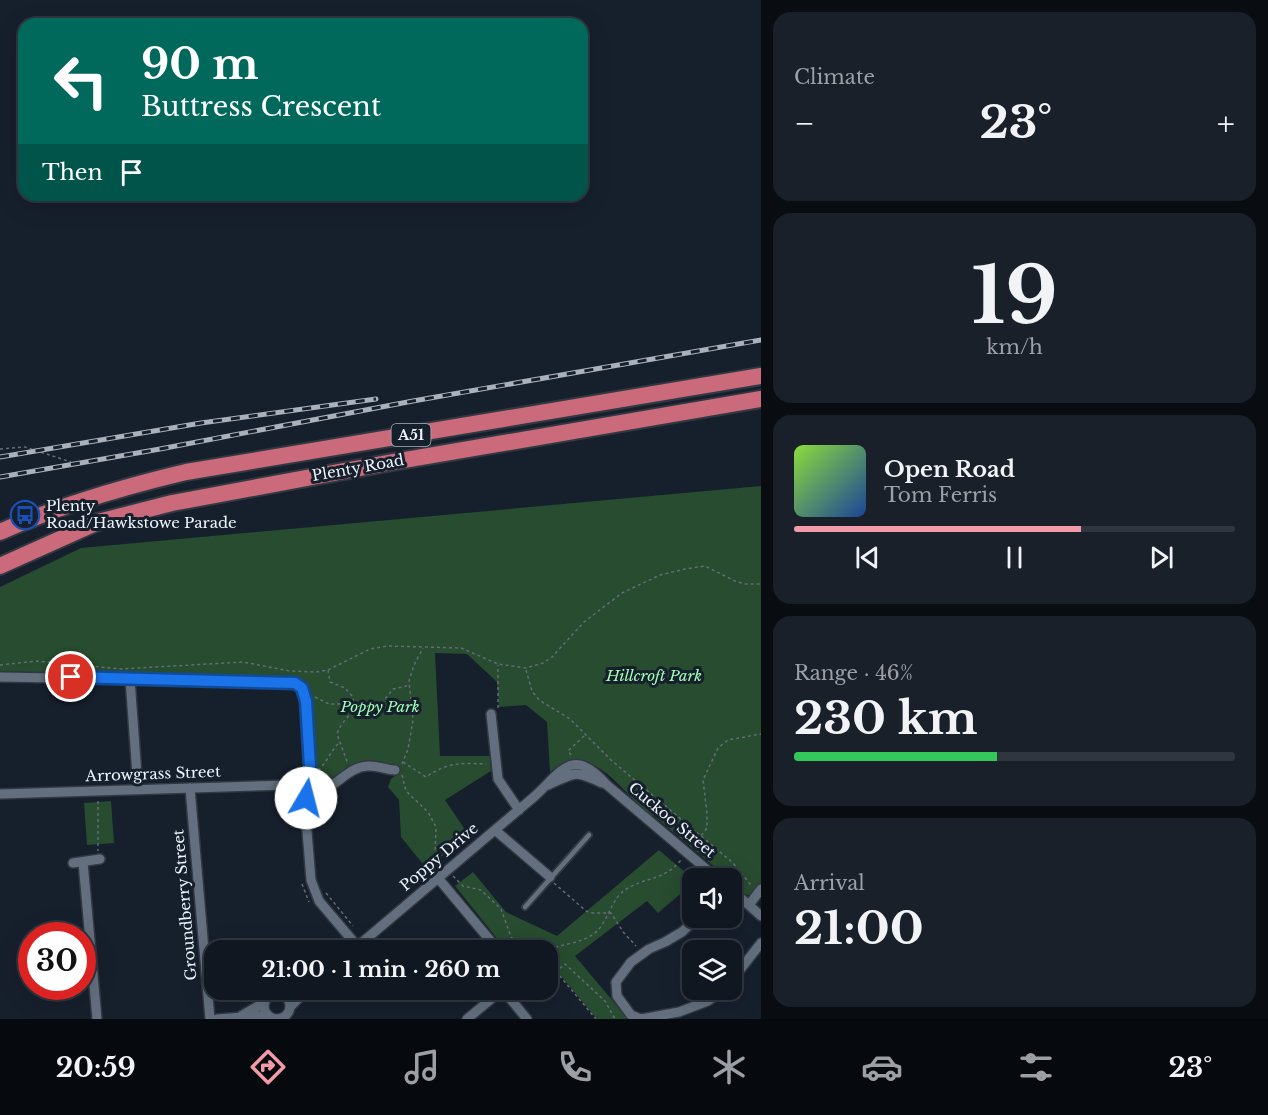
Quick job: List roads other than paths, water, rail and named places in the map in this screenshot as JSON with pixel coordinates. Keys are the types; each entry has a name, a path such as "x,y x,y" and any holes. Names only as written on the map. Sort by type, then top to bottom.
{"highway":[{"name":"Plenty Road","path":"0,532 33,517 94,496 186,472 761,376"},
{"name":"Plenty Road","path":"0,566 98,522 172,503 387,463 761,399"}],"street":[{"path":"0,677 289,682 299,685 306,697 310,767 305,807 313,888 319,901 348,940"},
{"path":"130,679 138,789"},
{"path":"494,713 495,765 501,787 519,810"},
{"path":"307,789 328,788 351,770 368,766 395,770"},
{"name":"Poppy Drive","path":"366,940 545,786 576,769"},
{"name":"Cuckoo Street","path":"576,769 607,785 705,868"},
{"name":"Arrowgrass Street","path":"0,794 286,785 307,789"},
{"name":"Groundberry Street","path":"189,788 210,1019"},
{"path":"495,830 550,878"},
{"path":"73,863 99,860"},
{"path":"83,862 98,1019"},
{"path":"438,878 490,940"},
{"path":"749,905 760,890"},
{"path":"742,899 761,916"},
{"path":"686,928 642,954 626,967 616,986 619,1000 634,1017 640,1019 679,1012 709,1000"},
{"path":"742,967 761,943"},
{"path":"217,1019 281,1018 289,1013 299,1000"},
{"path":"467,1019 491,1000"},
{"path":"511,1000 527,1019"},
{"path":"239,1017 265,1002 265,1009 273,1017"}],"lane":[{"path":"525,907 589,835"}],"railway":[{"path":"0,477 761,340"},
{"path":"0,457 201,423 376,399"}],"place":[{"name":"Plenty Road/Hawkstowe Parade","path":"25,515"}],"park label":[{"name":"Hillcroft Park","path":"654,676"},
{"name":"Poppy Park","path":"380,707"}]}
